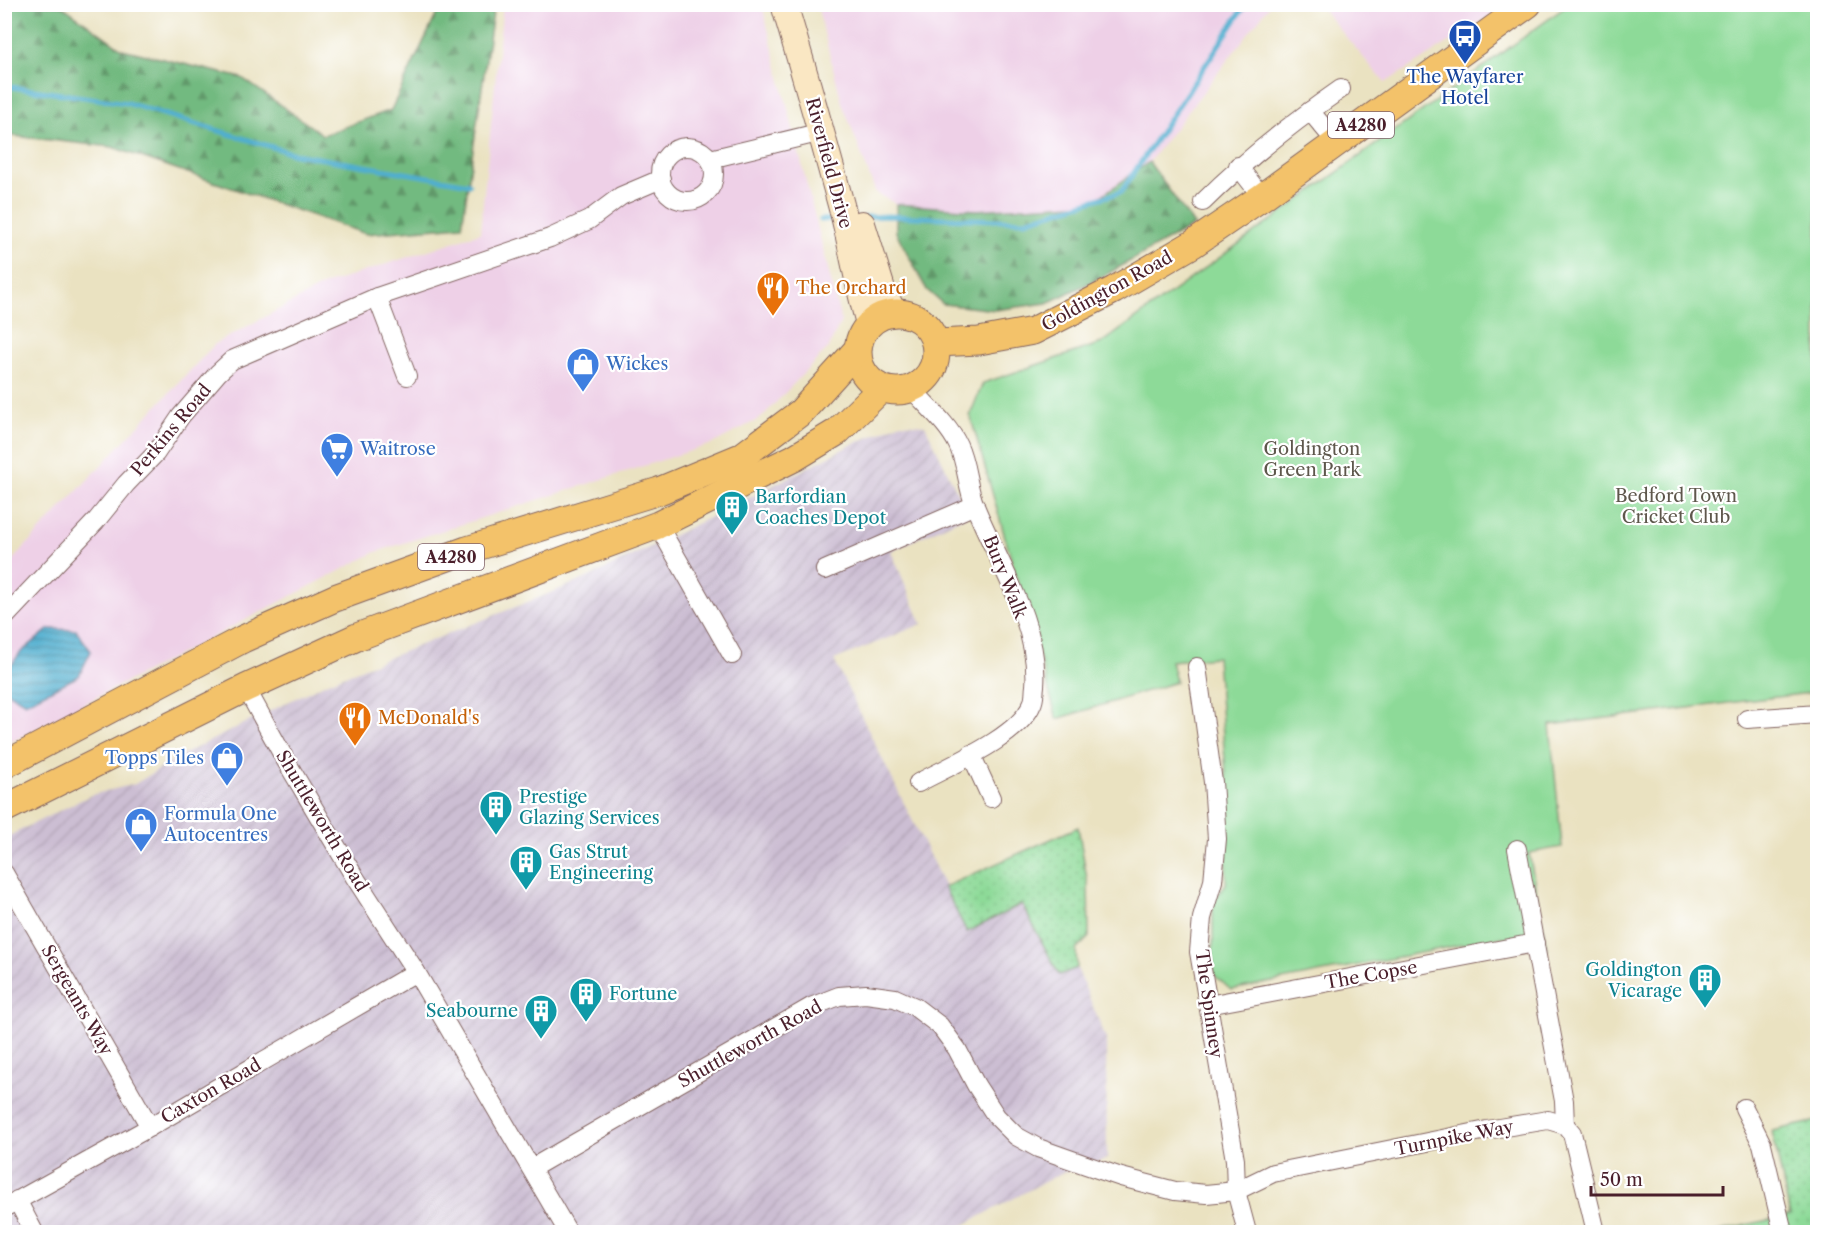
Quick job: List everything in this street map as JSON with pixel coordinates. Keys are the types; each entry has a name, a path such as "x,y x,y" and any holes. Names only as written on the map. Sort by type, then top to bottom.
{"main road":[{"name":"Goldington Road","path":"936,343 979,341 1034,331 1124,284 1193,244 1263,197 1528,4"},
{"path":"876,304 912,315 930,329 936,343 933,369 924,381 912,389 901,392 881,389 867,379 859,364 857,350 859,338 876,304"},
{"name":"A4280","path":"4,765 17,753 243,639 335,598 467,550 659,491 741,457 801,412 857,350"},
{"name":"A4280","path":"4,809 246,688 357,637 658,525 794,458 837,432 881,389"}],"street":[{"name":"Riverfield Drive","path":"784,4 822,132 861,250"},
{"name":"Riverfield Drive","path":"801,4 876,304"},
{"path":"1203,201 1238,166 1341,89"},
{"path":"1310,111 1336,142"},
{"path":"710,159 822,132"},
{"path":"690,147 699,150 710,159 714,178 704,194 687,201 670,194 661,179 663,162 674,150 690,147"},
{"path":"1238,166 1263,197"},
{"name":"Perkins Road","path":"4,618 96,521 126,484 156,453 181,416 232,360 377,297 550,237 589,220 621,196 661,179"},
{"path":"377,297 407,376"},
{"name":"Bury Walk","path":"912,389 942,422 958,444 975,505 1009,578 1030,639 1036,672 1033,704 1020,723 996,742 918,783"},
{"path":"825,570 975,505"},
{"path":"658,525 732,655"},
{"name":"The Spinney","path":"1197,667 1213,782 1217,839 1213,881 1202,918 1199,952 1235,1160 1236,1191 1247,1233"},
{"name":"Shuttleworth Road","path":"246,688 286,761 354,876 416,972 568,1233"},
{"path":"1747,719 1818,714"},
{"path":"971,754 991,798"},
{"path":"1517,849 1564,1101 1564,1125 1572,1133 1596,1233"},
{"name":"Sergeants Way","path":"4,873 150,1127"},
{"name":"The Copse","path":"1208,1005 1535,943"},
{"name":"Caxton Road","path":"11,1204 150,1127 416,972"},
{"name":"Shuttleworth Road","path":"532,1168 811,1007 839,996 866,993 895,998 915,1007 940,1026 957,1049 996,1116 1016,1136 1038,1148 1121,1177 1175,1191 1206,1194 1236,1191"},
{"path":"1744,1108 1762,1144 1783,1233"},
{"name":"Turnpike Way","path":"1236,1191 1273,1173 1487,1130 1548,1120 1564,1125"},
{"path":"11,1204 34,1233"}],"shaded area":[{"path":"503,5 762,5 841,321 829,347 761,418 712,444 376,552 5,745 4,569 215,344 324,285 480,233"},
{"path":"817,5 1270,5 1149,162 1091,203 976,210 896,204 876,193 842,103"},
{"path":"1319,5 1507,5 1385,83"},
{"path":"901,423 925,425 968,515 891,551 922,624 834,660 967,932 1022,904 1059,975 1077,968 1106,1038 1107,1159 1063,1172 951,1232 5,1232 5,838 91,795 135,784 180,756 328,682 585,579 849,446"}],"green space":[{"path":"5,4 61,5 122,49 242,78 323,135 391,110 441,5 494,5 462,226 366,234 112,147 5,135"},
{"name":"Goldington Green Park","path":"1568,5 1817,5 1817,692 1550,725 1562,847 1529,853 1547,950 1501,937 1231,990 1213,974 1213,901 1226,884 1227,786 1217,657 1171,661 1176,682 1057,719 970,415 983,383 1102,343"},
{"path":"1149,162 1194,225 1100,278 1047,303 995,310 943,304 927,290 896,232 896,204 976,210 1091,203"},
{"path":"1078,827 1088,884 1089,937 1076,950 1077,968 1059,975 1022,904 967,932 944,887"},
{"path":"1817,1121 1817,1226 1788,1232 1716,1232 1790,1215 1772,1131"}],"water":[{"path":"49,629 76,630 91,651 79,676 25,703 6,691 6,672 20,653"}],"waterway":[{"path":"866,217 1025,221 1121,192 1246,4"},
{"path":"4,86 127,103 295,154 469,184"},
{"path":"821,220 836,219"}],"place":[{"name":"The Wayfarer Hotel","path":"1465,65"},
{"name":"The Orchard","path":"773,317"},
{"name":"Wickes","path":"583,393"},
{"name":"Waitrose","path":"337,478"},
{"name":"Barfordian Coaches Depot","path":"732,536"},
{"name":"McDonald's","path":"355,747"},
{"name":"Topps Tiles","path":"227,787"},
{"name":"Prestige Glazing Services","path":"496,836"},
{"name":"Formula One Autocentres","path":"141,853"},
{"name":"Gas Strut Engineering","path":"526,891"},
{"name":"Goldington Vicarage","path":"1705,1009"},
{"name":"Fortune","path":"586,1023"},
{"name":"Seabourne","path":"541,1040"}],"park label":[{"name":"Bedford Town Cricket Club","path":"1676,506"}]}
